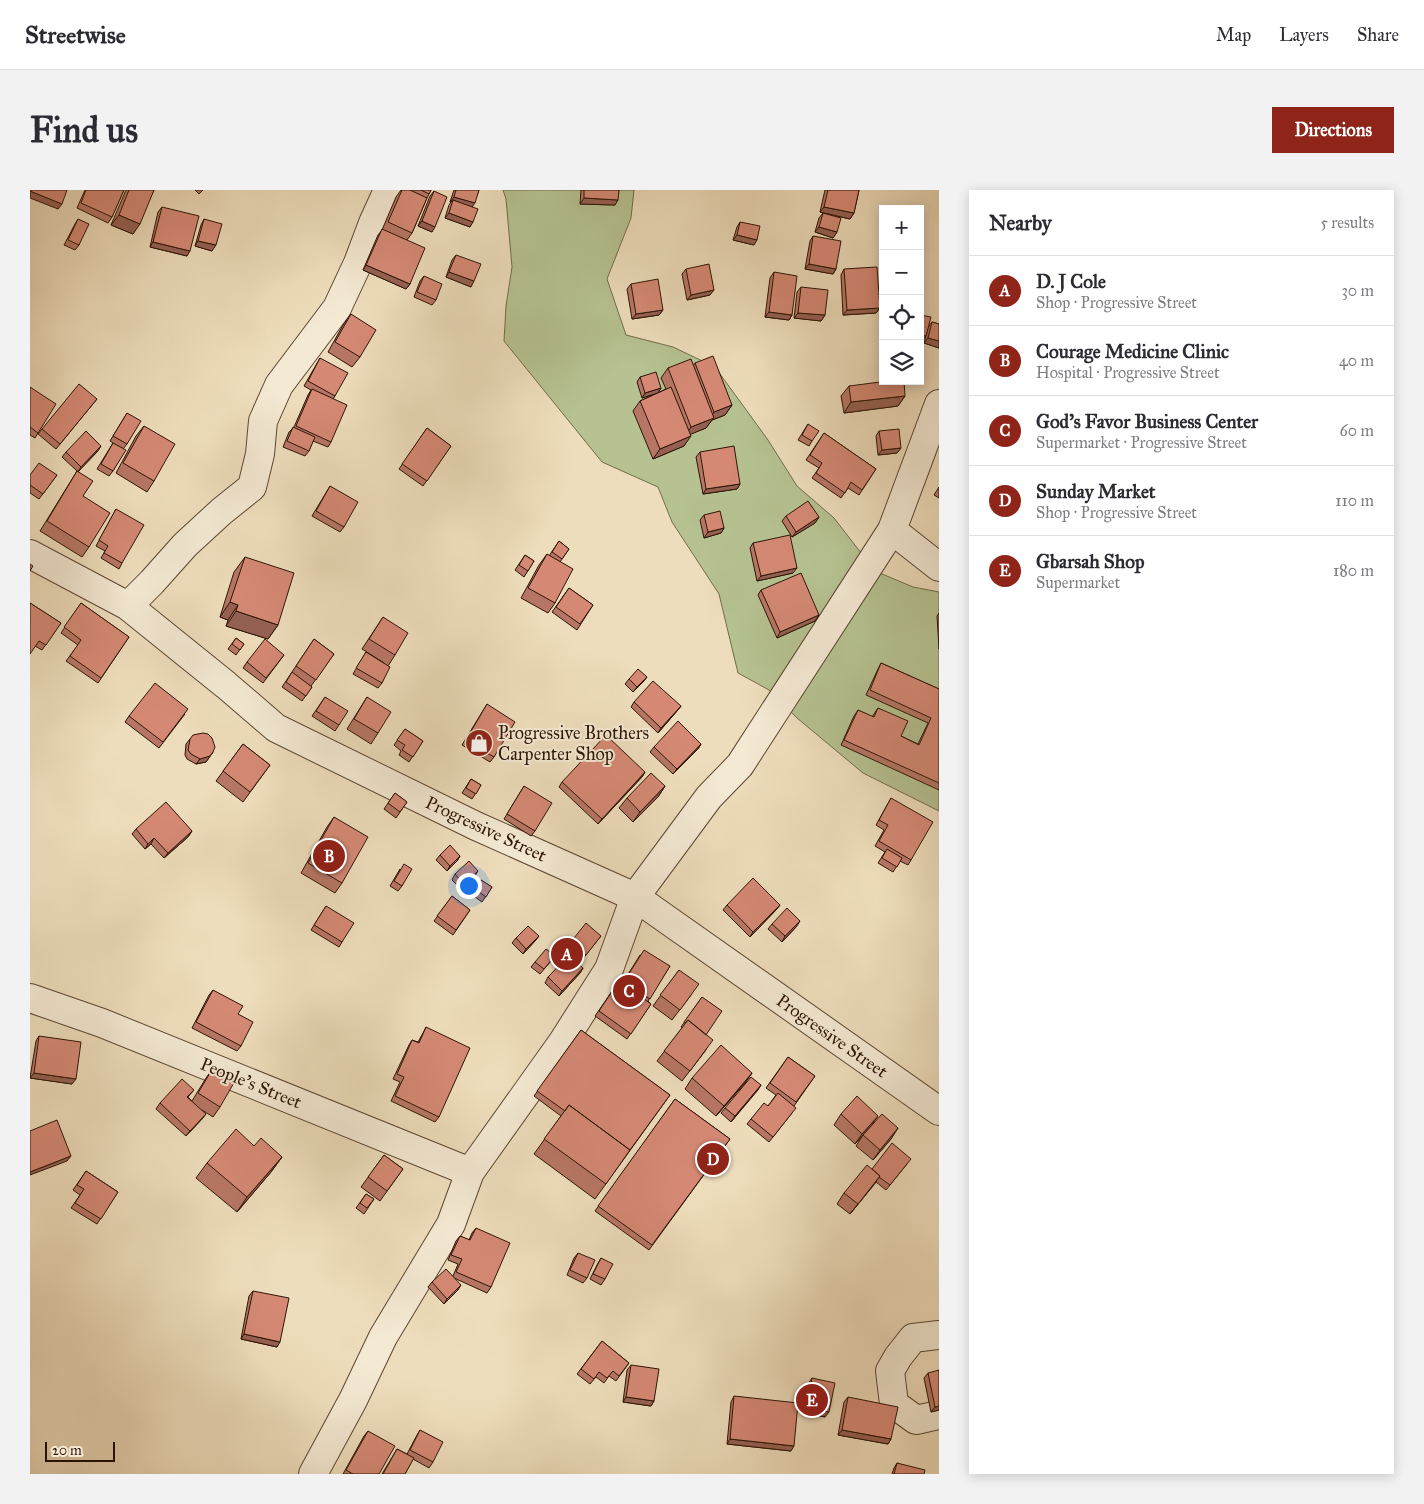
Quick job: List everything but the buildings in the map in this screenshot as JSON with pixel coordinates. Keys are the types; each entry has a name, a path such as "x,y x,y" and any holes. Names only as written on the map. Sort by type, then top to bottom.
{"street":[{"path":"128,606 185,545 252,487 260,454 263,421 279,385 336,308 358,263 388,190"},
{"path":"314,1474 353,1400 383,1337 451,1224 470,1172 562,1043 609,969 636,897 709,798 740,765 892,530 939,404"},
{"path":"892,530 939,567"},
{"name":"Progressive Street","path":"30,554 128,606 276,728 476,826 636,897 939,1111"},
{"name":"People's Street","path":"30,998 102,1023 470,1172"},
{"path":"939,1335 913,1338 890,1371 894,1404 916,1420 939,1416"}],"green space":[{"path":"503,190 634,190 631,218 607,279 626,335 673,347 715,367 768,440 797,486 834,518 875,571 913,587 939,592 939,811 863,773 797,718 769,690 738,673 719,594 672,522 658,487 602,462 504,341 506,306 512,267 506,199"}],"place":[{"name":"Progressive Brothers Carpenter Shop","path":"479,743"},
{"name":"Courage Medicine Clinic","path":"329,856"},
{"name":"D. J Cole","path":"567,954"},
{"name":"God's Favor Business Center","path":"629,991"},
{"name":"Sunday Market","path":"713,1159"},
{"name":"Gbarsah Shop","path":"812,1400"}]}
